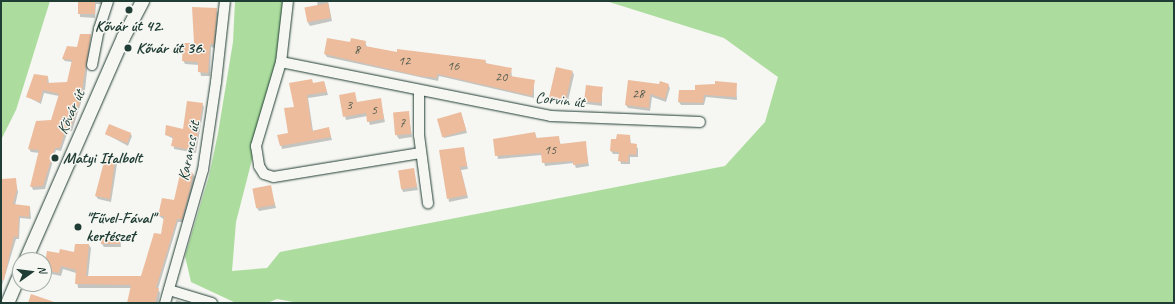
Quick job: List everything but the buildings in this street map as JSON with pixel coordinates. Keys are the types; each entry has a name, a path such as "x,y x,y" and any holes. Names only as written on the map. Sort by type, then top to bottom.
{"main road":[{"name":"Kővár út","path":"29,252 123,37 142,1"},
{"path":"7,303 12,291"}],"street":[{"path":"92,65 99,29 108,1"},
{"name":"Karancs út","path":"165,303 203,170 216,82 225,1"},
{"path":"288,1 281,62 256,146 259,166 266,176 276,177 420,153"},
{"name":"Corvin út","path":"281,62 419,92 551,116 700,122"},
{"path":"419,92 420,153 428,203"},
{"path":"169,290 212,303"}],"green space":[{"path":"1,1 50,1 16,110 1,140"},
{"path":"235,1 288,1 287,23 236,222 232,271 267,268 280,252 725,166 765,122 778,77 724,38 606,1 1174,1 1174,303 299,303 277,299 267,303 236,303 191,282 185,256 209,176 218,133 233,42"}],"place":[{"name":"Kővár út 42.","path":"129,10"},
{"name":"Kővár út 36.","path":"128,48"},
{"name":"Matyi Italbolt","path":"55,158"},
{"name":"\"Fűvel-Fával\" kertészet","path":"78,227"}]}
